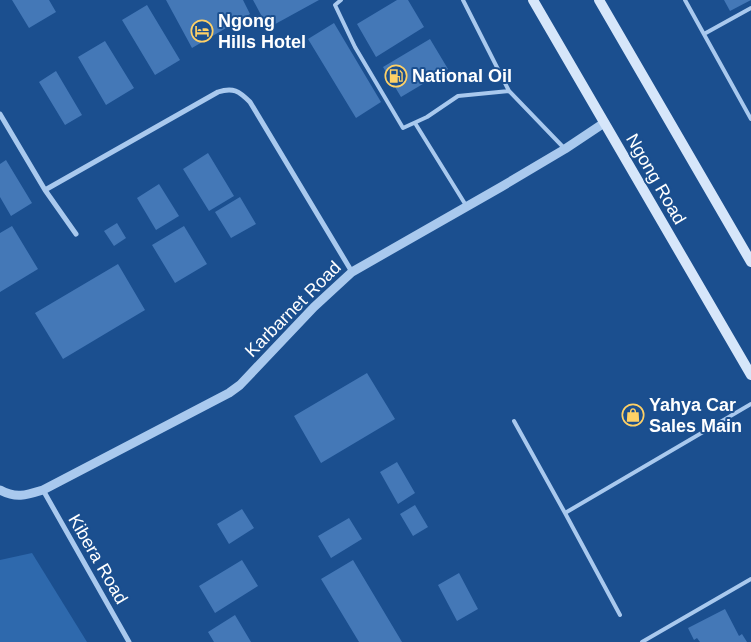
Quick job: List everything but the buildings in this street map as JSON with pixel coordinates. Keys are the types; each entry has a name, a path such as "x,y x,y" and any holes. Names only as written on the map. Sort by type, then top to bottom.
{"main road":[{"name":"Ngong Road","path":"533,0 751,375"},
{"path":"599,0 751,262"}],"street":[{"path":"46,190 218,92 229,89 242,94 250,102 352,272"},
{"path":"0,114 46,190 76,234"},
{"name":"Karbarnet Road","path":"2,494 25,496 43,490 229,393 240,385 314,307 352,272 566,149 604,123"},
{"name":"Kibera Road","path":"43,490 130,642"}],"lane":[{"path":"341,0 335,5 344,26 403,128 427,117 458,96 509,90"},
{"path":"463,0 509,90 566,149"},
{"path":"685,0 751,119"},
{"path":"704,34 751,8"},
{"path":"414,123 467,207"},
{"path":"565,513 751,404"},
{"path":"514,421 620,615"},
{"path":"642,642 751,579"}],"shaded area":[{"path":"32,553 87,642 0,642 0,560"}],"place":[{"name":"Ngong Hills Hotel","path":"202,31"},
{"name":"National Oil","path":"396,76"},
{"name":"Yahya Car Sales Main","path":"633,415"}]}
